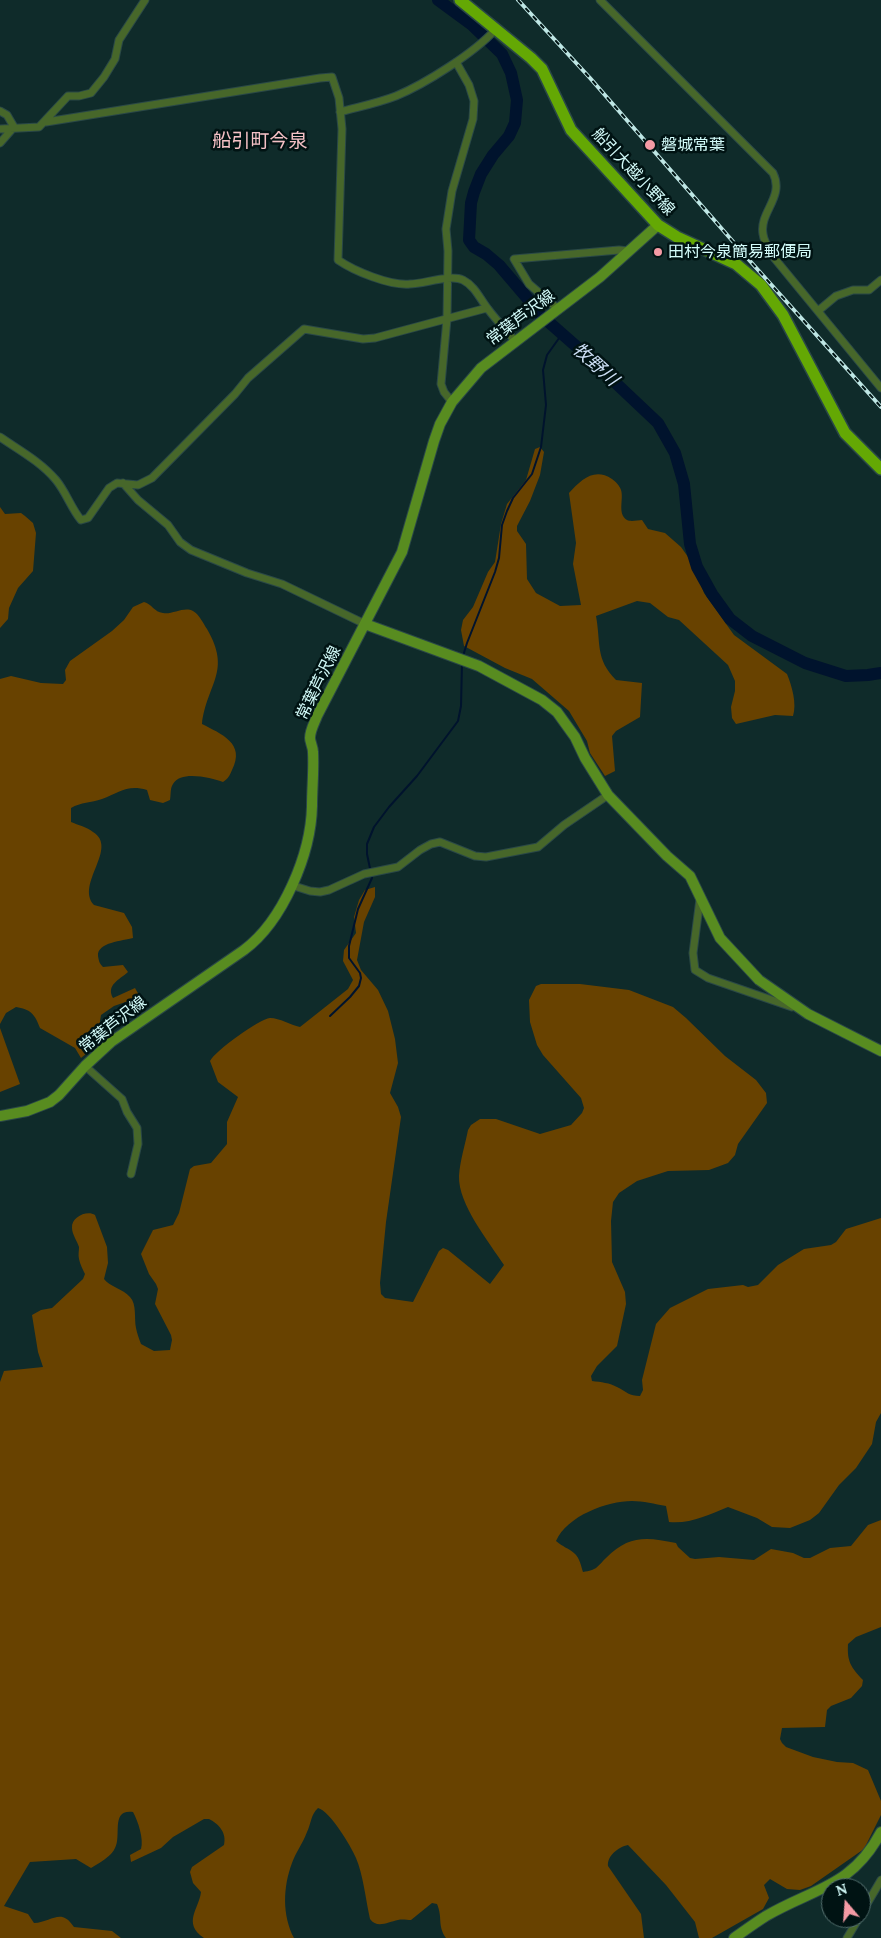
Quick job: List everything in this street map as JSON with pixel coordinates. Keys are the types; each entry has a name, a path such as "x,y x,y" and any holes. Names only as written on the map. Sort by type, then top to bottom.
{"main road":[{"name":"船引大越小野線","path":"460,0 493,33 531,58 542,69 571,130 658,225 677,237 736,264 761,284 782,315 845,433 881,469"},
{"name":"常葉芦沢線","path":"0,1116 27,1111 50,1102 111,1042 262,935 291,885 301,862 310,825 313,751 310,738 313,728 332,686 402,552 434,441 440,424 452,402 481,368 600,277 658,225"},
{"path":"365,624 479,666 542,700 557,712 575,737 589,765 608,795 667,856 690,876 720,938 759,980 802,1010 881,1051"},
{"path":"734,1938 766,1916 834,1883 857,1866 872,1850 881,1832"}],"street":[{"path":"0,129 39,127 46,122 68,96 79,96 91,92 104,78 115,59 119,40 145,0"},
{"path":"600,0 773,173 777,181 777,191 762,232 765,243 775,259 881,388"},
{"path":"340,112 396,96 456,62 493,33"},
{"path":"452,402 444,392 441,384 447,318 448,251 446,229 452,191 473,119 474,101 469,85 456,62"},
{"path":"46,122 332,78 339,98 342,129 338,260 347,266 396,284 462,279 474,288 487,308 516,341"},
{"path":"0,111 7,115 14,127"},
{"path":"0,143 14,127"},
{"path":"558,309 529,284 514,260 619,250 629,251"},
{"path":"818,312 836,296 853,290 869,290 881,280"},
{"path":"0,437 34,460 56,481 74,512 81,520 88,518 108,488 117,483 138,485 152,478 235,394 248,378 304,329 363,339 375,338 487,308"},
{"path":"123,484 138,500 168,525 180,542 191,550 247,574 282,584 365,624"},
{"path":"291,885 310,891 320,892 329,890 364,874 398,867 420,850 440,842 475,856 486,857 538,847 608,795"},
{"path":"700,899 693,953 695,970 708,978 802,1010"},
{"path":"86,1066 122,1100 137,1128 138,1144 131,1174"},
{"path":"871,1897 881,1880"}],"shaded area":[{"path":"540,447 544,452 540,475 530,501 517,526 517,531 526,544 527,579 536,593 560,606 581,605 573,564 576,543 569,493 583,480 594,475 599,474 612,479 619,485 622,494 621,510 624,517 629,521 642,520 648,529 665,533 681,547 693,564 704,593 734,635 787,674 794,701 793,716 775,715 736,724 732,718 731,707 735,691 735,681 728,665 679,620 668,617 650,603 637,601 596,616 600,650 609,672 616,680 642,683 640,717 616,731 612,736 615,771 605,776 590,753 587,741 569,711 532,679 505,668 464,646 461,630 463,620 473,607 488,572 495,562 501,524 507,504 526,480 535,449"},
{"path":"0,507 5,514 21,513 33,523 36,533 33,571 18,588 9,608 8,619 0,628"},
{"path":"144,602 163,613 186,609 193,611 199,616 207,629 214,644 218,667 202,724 224,736 234,746 236,761 230,775 223,782 197,776 182,777 171,787 170,800 163,803 150,800 147,790 134,788 71,808 71,822 91,830 100,839 100,857 89,887 94,905 124,913 132,927 133,938 106,945 99,951 99,962 103,967 123,965 128,972 112,986 111,993 113,998 135,988 140,997 114,1006 101,1015 100,1021 104,1039 81,1058 75,1048 40,1028 34,1016 25,1009 16,1007 6,1013 0,1024 0,679 11,676 41,683 63,684 66,680 65,670 70,661 112,631 124,620 133,607"},
{"path":"375,887 375,897 364,922 357,960 361,970 378,990 388,1011 395,1039 398,1063 390,1093 401,1117 386,1222 380,1283 381,1294 385,1298 413,1302 439,1251 443,1248 490,1284 504,1265 469,1210 460,1187 460,1165 468,1130 471,1125 480,1119 496,1119 540,1134 571,1125 582,1113 584,1108 581,1098 543,1055 537,1045 530,1022 529,1000 536,986 541,984 580,984 629,990 673,1007 725,1056 756,1080 766,1093 767,1103 738,1144 735,1155 728,1163 709,1170 668,1171 637,1181 619,1193 613,1202 611,1221 612,1262 625,1292 626,1304 617,1346 597,1366 591,1376 592,1381 602,1382 640,1396 643,1390 642,1380 656,1324 670,1308 708,1289 758,1285 778,1265 804,1249 831,1245 836,1242 846,1229 881,1218 881,1413 876,1422 872,1444 856,1468 839,1485 819,1513 810,1520 790,1528 772,1527 757,1518 728,1507 685,1522 669,1522 666,1506 640,1501 622,1502 600,1507 578,1517 561,1532 556,1541 576,1555 583,1572 596,1568 622,1545 647,1539 676,1543 690,1558 695,1559 719,1557 754,1560 771,1549 810,1558 830,1548 851,1546 868,1525 881,1520 881,1627 856,1637 848,1644 849,1660 863,1680 862,1686 851,1698 831,1706 827,1710 825,1727 782,1728 780,1739 786,1747 813,1757 853,1763 868,1770 881,1801 881,1815 864,1849 811,1886 800,1890 787,1889 770,1879 764,1885 769,1898 763,1909 712,1938 699,1938 695,1922 666,1885 628,1845 614,1852 609,1859 608,1866 641,1914 644,1938 446,1938 443,1933 437,1904 432,1903 411,1920 376,1924 370,1919 361,1872 353,1853 334,1822 318,1808 294,1859 287,1882 285,1901 287,1920 294,1938 204,1938 194,1927 193,1916 201,1892 193,1883 190,1872 192,1867 224,1845 225,1841 221,1829 213,1821 204,1819 173,1837 161,1848 131,1862 130,1855 141,1849 142,1840 139,1825 133,1812 126,1812 119,1819 115,1848 104,1860 91,1868 76,1859 30,1862 4,1906 28,1914 34,1923 60,1917 65,1918 74,1927 112,1931 121,1938 0,1938 0,1382 4,1371 43,1367 38,1352 32,1315 41,1310 52,1308 83,1279 85,1274 79,1261 79,1247 72,1224 77,1218 88,1213 95,1215 107,1247 108,1263 104,1279 127,1294 132,1300 136,1328 141,1344 154,1351 170,1350 171,1335 155,1304 158,1289 149,1274 141,1254 153,1230 173,1225 179,1213 190,1169 194,1166 211,1163 227,1144 227,1122 238,1097 218,1082 210,1061 228,1043 264,1020 274,1018 300,1027 348,989 353,980 343,961 344,950 356,933 354,917 359,900 365,890"},
{"path":"0,1028 20,1084 0,1092"}],"waterway":[{"name":"牧野川","path":"438,0 472,25 502,54 511,73 517,100 515,123 509,136 493,155 481,174 474,192 471,203 469,240 474,247 499,265 535,310 658,423 675,453 684,484 690,544 697,567 712,594 730,619 752,636 805,663 846,676 881,673"},
{"path":"463,656 495,572 499,558 502,525 507,511 513,498 532,474 541,447 546,405 543,370 547,355 562,334"},
{"path":"330,1016 359,986 361,978 360,973 349,958 349,946 358,909 372,878 367,844 374,827 417,776 458,721 461,706 462,663"}],"railway":[{"path":"518,0 590,78 881,407"}],"place":[{"name":"磐城常葉","path":"650,145"},
{"name":"田村今泉簡易郵便局","path":"658,252"}],"district":[{"name":"船引町今泉","path":"260,142"}]}
